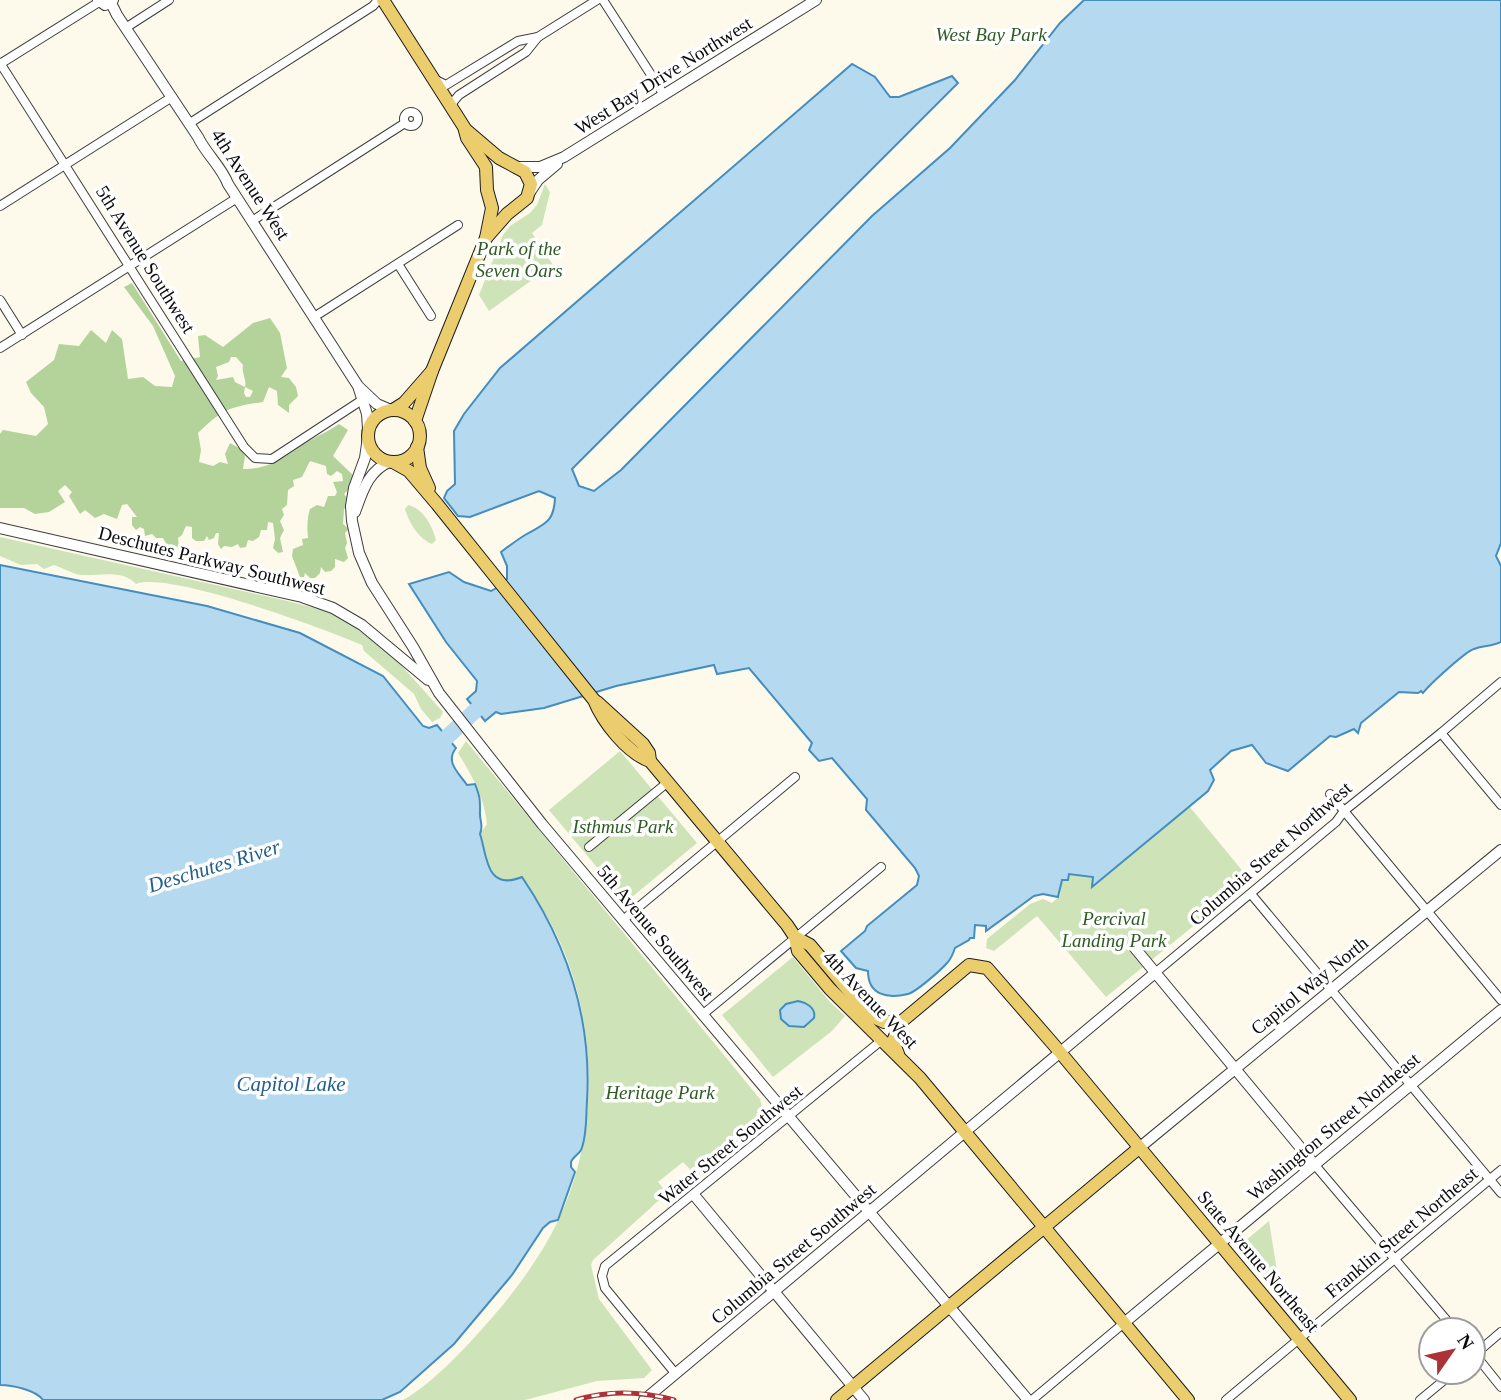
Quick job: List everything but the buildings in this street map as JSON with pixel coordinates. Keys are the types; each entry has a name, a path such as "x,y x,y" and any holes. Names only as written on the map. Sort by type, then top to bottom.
{"main road":[{"path":"380,0 464,127 499,158 516,166 528,177 530,191 527,198 486,238"},
{"path":"415,421 432,371 486,238 492,208 486,167 469,142 464,127"},
{"path":"487,184 493,171 505,165 516,166"},
{"path":"490,197 501,207 515,207"},
{"path":"432,371 404,402 377,416 368,433 373,451 378,457 396,463 437,504"},
{"path":"392,410 408,414 419,429 419,461 437,504"},
{"path":"396,463 407,458 417,447"},
{"name":"4th Avenue West","path":"437,504 631,749 641,758 650,761 795,937 798,951 830,989 898,1054 1188,1400"},
{"path":"795,937 810,945 869,1015 879,1021 901,1022 893,1041 898,1054"},
{"name":"State Avenue Northeast","path":"901,1022 969,965 980,965 996,976 1350,1400"},
{"path":"837,1400 1139,1148"}],"street":[{"path":"127,27 169,0"},
{"path":"190,123 380,0"},
{"path":"452,109 455,99 526,52 538,37 597,0"},
{"path":"603,0 664,95"},
{"name":"West Bay Drive Northwest","path":"530,191 538,180 564,157 816,0"},
{"path":"0,64 99,1 105,5 112,1"},
{"name":"4th Avenue West","path":"112,1 207,154 224,174 358,386 377,404 392,410"},
{"path":"430,74 446,85 518,41 538,37"},
{"name":"5th Avenue Southwest","path":"0,64 244,447 255,458 272,459 362,400"},
{"path":"0,206 172,96"},
{"path":"252,221 405,123"},
{"name":"West Bay Drive Northwest","path":"516,166 535,168 564,157"},
{"path":"0,348 237,198"},
{"path":"314,317 458,225"},
{"path":"398,264 431,316"},
{"path":"0,300 22,335"},
{"name":"4th Avenue West","path":"358,386 368,433"},
{"name":"5th Avenue Southwest","path":"368,433 365,458 352,497 355,539 364,568 450,709 702,1015 948,1307 1030,1400"},
{"path":"352,521 370,476 382,465 396,463"},
{"name":"Deschutes Parkway Southwest","path":"0,528 258,585 333,608 362,625 433,683"},
{"name":"Columbia Street Northwest","path":"965,1132 1251,894 1336,822 1344,811 1501,682"},
{"path":"1441,733 1501,805"},
{"path":"623,920 795,777"},
{"path":"589,847 667,782"},
{"path":"1330,794 1501,1000"},
{"name":"Capitol Way North","path":"1139,1148 1501,850"},
{"path":"702,1015 881,867"},
{"path":"1251,894 1501,1192"},
{"path":"1134,947 1443,1316"},
{"name":"Washington Street Northeast","path":"1124,1323 1501,1010"},
{"name":"Water Street Southwest","path":"676,1373 604,1288 601,1276 605,1266 882,1040"},
{"name":"Columbia Street Southwest","path":"644,1400 965,1132"},
{"name":"Franklin Street Northeast","path":"1226,1400 1501,1170"},
{"path":"694,1195 864,1400"},
{"path":"1030,1400 1124,1323"},
{"path":"1487,1343 1501,1332"},
{"path":"1487,1370 1501,1387"},
{"path":"1420,1400 1437,1386"}],"green space":[{"name":"Park of the Seven Oars","path":"545,184 550,192 542,225 532,233 553,265 489,311 479,295 503,235 510,226 537,205"},
{"path":"132,283 181,361 200,357 198,336 205,335 223,347 253,323 270,318 280,333 287,368 281,377 289,378 296,387 298,396 289,405 289,413 278,405 277,391 269,387 263,402 234,408 221,414 198,433 201,450 199,462 213,466 220,462 228,464 225,454 230,443 241,449 245,456 243,469 263,467 339,424 348,430 333,456 355,477 353,485 344,494 350,501 344,509 343,524 349,529 345,533 348,558 344,562 335,559 335,567 331,571 325,572 321,567 315,578 310,578 305,573 304,577 300,577 292,556 293,549 303,545 302,539 308,538 310,509 317,505 324,507 328,496 335,496 337,492 333,482 343,481 342,474 337,471 331,476 327,474 326,466 310,461 302,477 293,480 294,486 288,490 287,505 282,509 284,515 280,521 284,530 280,538 283,552 278,553 273,548 273,523 268,522 267,530 261,530 259,537 253,541 248,540 246,547 240,548 238,544 221,549 218,544 219,533 209,540 207,536 204,541 196,541 192,538 192,527 186,526 178,538 179,547 172,552 163,538 156,538 152,534 145,536 144,529 140,527 136,530 132,525 132,517 137,517 127,504 122,505 117,519 104,514 95,518 85,510 80,514 69,496 72,492 65,485 58,491 65,502 49,512 35,514 24,508 0,508 0,434 3,430 36,436 48,424 44,407 31,393 26,382 54,360 59,344 79,346 91,330 106,343 112,330 122,339 128,379 143,377 155,386 172,387 175,376 153,326 124,287","holes":["231,357 236,357 243,365 245,387 235,382 233,377 216,380 216,367 229,362","245,387 253,391 250,397 246,397"]},
{"path":"408,505 422,513 429,523 436,540 432,544 412,525 405,509"},
{"path":"0,537 327,611 375,640 393,656 443,712 440,718 432,722 421,709 414,694 364,651 362,645 343,637 212,593 154,582 136,584 124,576 111,574 81,575 54,565 44,569 37,564 21,565 0,556"},
{"name":"Heritage Park","path":"466,741 760,1099 765,1120 697,1177 683,1162 658,1182 667,1193 593,1260 591,1265 599,1299 652,1370 644,1378 597,1381 525,1400 403,1400 440,1373 487,1324 522,1281 558,1221 581,1154 587,1118 587,1045 573,975 556,933 523,877 510,880 501,878 490,868 480,834 487,824 483,804 473,778 458,753"},
{"name":"Isthmus Park","path":"620,751 697,843 626,902 549,810"},
{"name":"Percival Landing Park","path":"1189,806 1250,880 1106,997 1037,916 994,951 986,948 987,939 1030,904 1043,899 1052,903 1060,896 1062,879 1069,874 1093,877 1093,886"},
{"name":"Heritage Park","path":"793,957 845,1016 832,1031 773,1077 722,1015"},
{"path":"1269,1221 1281,1296 1239,1246"}],"water":[{"path":"1084,0 1501,0 1501,543 1496,556 1501,566 1501,642 1470,651 1423,693 1399,692 1361,723 1358,733 1354,729 1336,737 1330,736 1288,771 1266,763 1252,745 1231,751 1210,770 1214,780 1208,791 1092,887 1093,877 1069,874 1068,880 1062,880 1058,897 1043,894 1034,896 986,931 986,926 975,925 974,938 955,948 940,971 908,994 886,995 871,985 868,971 856,968 841,951 917,885 919,876 866,810 867,799 832,758 819,761 809,750 812,743 749,668 717,674 714,665 616,686 544,708 501,714 496,712 485,721 467,699 476,691 477,681 446,642 409,584 449,572 464,582 491,591 507,579 507,566 501,552 547,522 553,513 555,498 539,491 470,517 458,516 444,498 455,484 454,431 500,368 852,64 875,77 890,97 899,97 952,76 958,83 572,469 579,486 594,491 621,470 872,216 950,148 1015,80 1060,23"},
{"name":"Capitol Lake","path":"0,565 207,606 300,633 383,676 423,726 429,728 437,725 456,748 452,758 454,767 467,785 475,784 479,795 480,834 490,869 501,879 522,877 552,929 574,984 581,1012 588,1071 584,1139 581,1150 571,1162 575,1172 558,1220 543,1228 512,1275 454,1344 400,1392 382,1400 43,1400 29,1391 0,1385"},
{"path":"798,1001 814,1011 814,1018 804,1027 789,1026 781,1019 780,1010 786,1004"}],"waterway":[{"name":"Deschutes River","path":"431,752 476,710"}],"railway":[{"path":"576,1400 625,1393 674,1400"}],"park label":[{"name":"West Bay Park","path":"991,34"}]}
